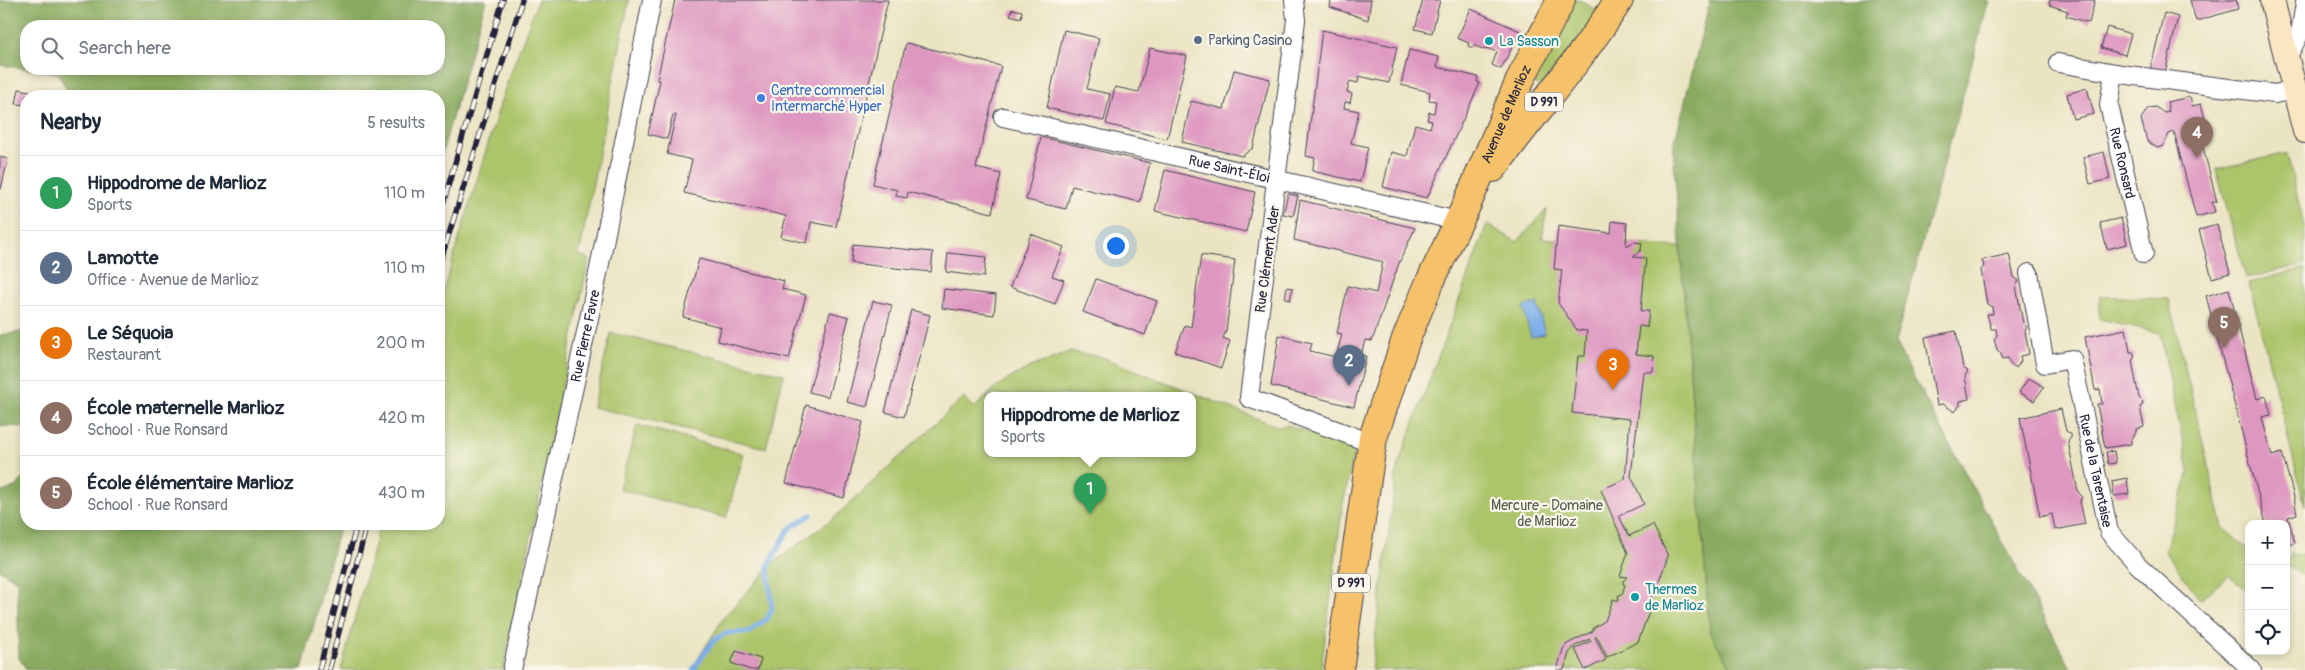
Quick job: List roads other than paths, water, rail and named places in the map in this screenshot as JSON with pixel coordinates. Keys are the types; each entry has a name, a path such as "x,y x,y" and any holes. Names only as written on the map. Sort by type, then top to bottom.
{"main road":[{"name":"Avenue de Marlioz","path":"1339,670 1371,443 1406,339 1522,76 1561,0"},
{"name":"Avenue de Marlioz","path":"1462,212 1529,119 1593,42 1620,0"},
{"name":"Avenue de Marlioz","path":"1363,497 1379,446 1384,408"}],"street":[{"name":"Rue Pierre Favre","path":"512,670 591,309 652,0"},
{"name":"Rue Clément Ader","path":"1294,0 1296,20 1278,180 1249,398 1371,443"},
{"path":"2272,0 2305,131"},
{"path":"2287,58 2300,32 2305,3"},
{"path":"2058,63 2114,73 2275,94 2295,89"},
{"name":"Rue Ronsard","path":"2114,73 2109,105 2144,254"},
{"name":"Rue Saint-Éloi","path":"1003,117 1278,180 1462,212"},
{"name":"Rue de la Tarentaise","path":"2029,273 2045,364 2072,359 2109,532 2138,565 2252,670"}],"water":[{"path":"1537,303 1545,334 1531,337 1523,307"}],"waterway":[{"path":"693,670 714,640 727,633 749,632 768,618 772,608 768,566 789,529 811,515"}],"railway":[{"path":"445,197 503,0"},
{"path":"445,247 522,0"},
{"path":"319,670 355,530"},
{"path":"329,670 365,530"}],"place":[{"name":"Parking Casino","path":"1198,40"},
{"name":"La Sasson","path":"1489,41"},
{"name":"Centre commercial Intermarché Hyper","path":"761,98"},
{"name":"École maternelle Marlioz","path":"2197,158"},
{"name":"École élémentaire Marlioz","path":"2224,348"},
{"name":"Lamotte","path":"1349,386"},
{"name":"Le Séquoia","path":"1613,390"},
{"name":"Hippodrome de Marlioz","path":"1090,514"},
{"name":"Thermes de Marlioz","path":"1635,597"}],"park label":[{"name":"Mercure - Domaine de Marlioz","path":"1547,514"}]}
